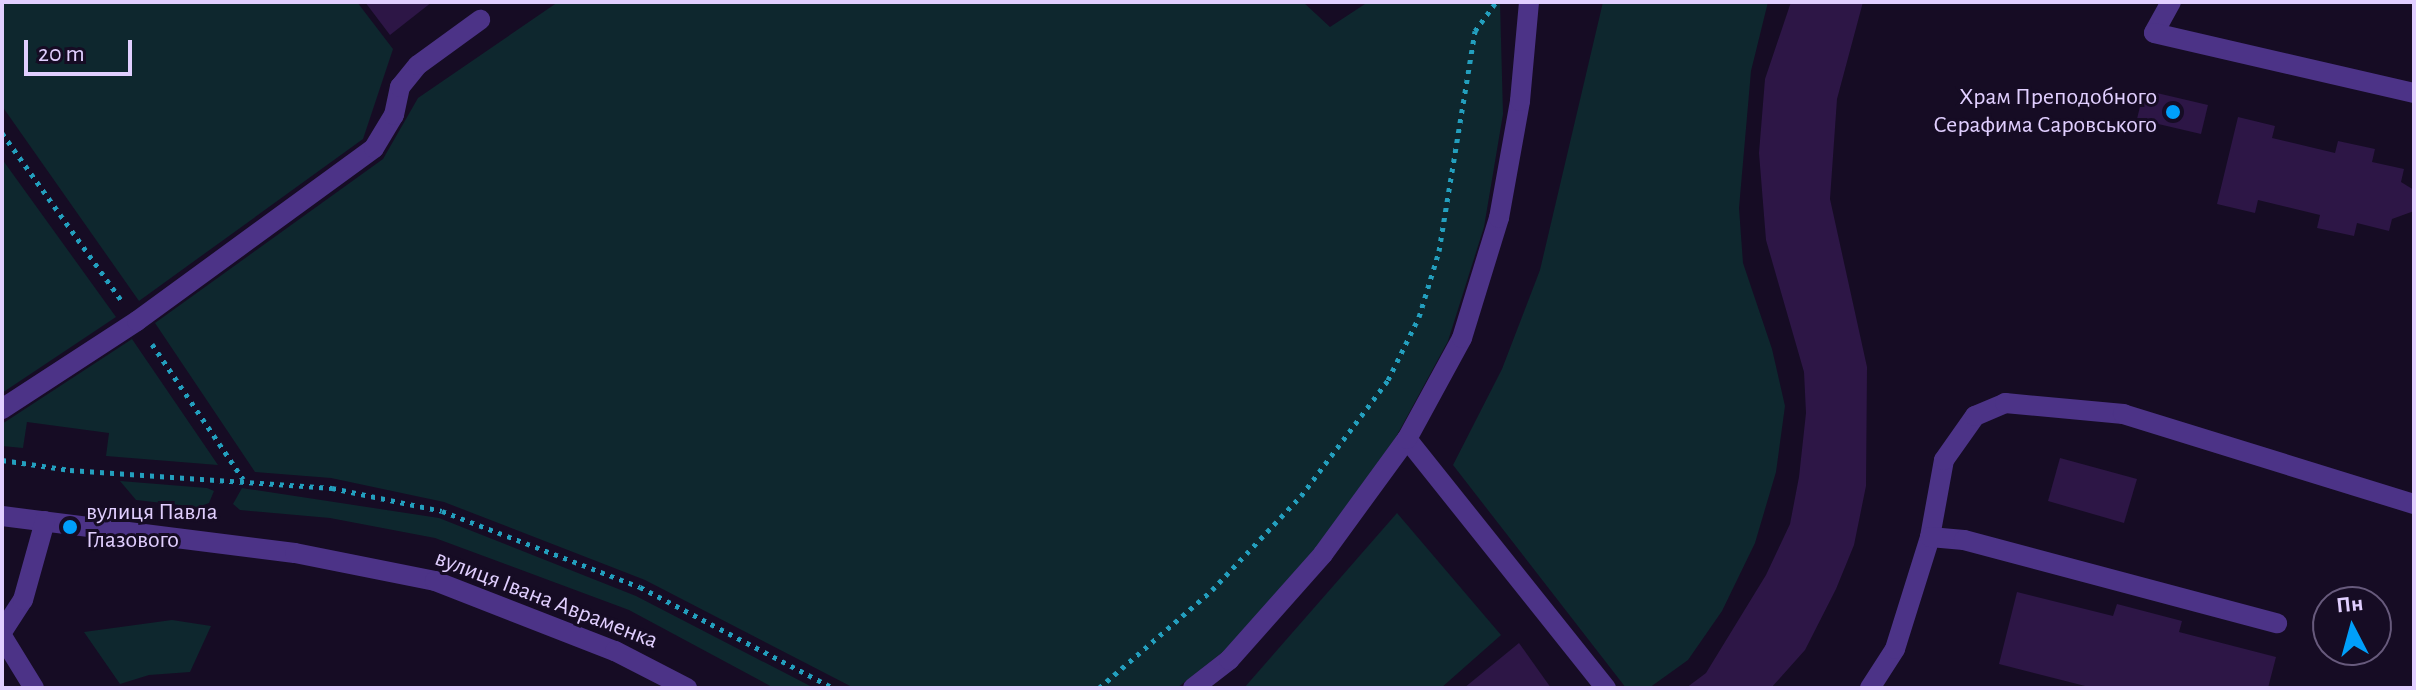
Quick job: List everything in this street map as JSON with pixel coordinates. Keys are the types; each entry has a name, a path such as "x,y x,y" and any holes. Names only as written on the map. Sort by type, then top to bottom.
{"street":[{"path":"1193,688 1229,660 1323,554 1407,439 1462,338 1499,218 1520,101 1529,2"},
{"path":"2171,2 2154,33 2414,93"},
{"path":"2,409 137,321 374,148 394,115 400,87 418,65 480,20"},
{"path":"1870,688 1895,649 1930,537 1944,460 1975,416 2005,403 2123,414 2414,504"},
{"path":"1407,439 1606,688"},
{"name":"вулиця Івана Авраменка","path":"2,516 295,553 435,581 615,651 687,688"},
{"path":"34,688 2,634 23,600 45,521"},
{"path":"1930,537 1964,540 2277,623"}],"path":[{"path":"1099,688 1212,590 1301,496 1388,380 1419,317 1439,251 1465,117 1475,31 1496,2"},
{"path":"2,460 70,470 332,488 442,511 640,587 833,688"}],"shaded area":[{"path":"2,2 357,2 393,49 363,139 139,301 2,106"},
{"path":"558,2 1303,2 1330,27 1368,2 1500,2 1503,114 1484,227 1448,341 1396,437 1315,549 1224,651 1177,688 854,688 645,580 444,502 331,478 255,472 155,323 383,159 418,98"},
{"path":"1603,2 1768,2 1751,71 1739,208 1743,263 1772,349 1785,406 1776,472 1755,543 1722,611 1688,660 1649,688 1626,688 1453,465 1502,369 1540,270"},
{"path":"2,159 116,317 2,393"},
{"path":"132,339 218,465 106,456 109,433 27,422 23,448 2,446 2,424"},
{"path":"120,481 214,491 209,503 198,507 136,500"},
{"path":"242,488 439,518 636,596 814,688 774,688 629,610 435,538 330,518 240,510 233,504"},
{"path":"1397,513 1501,635 1441,688 1244,688"},
{"path":"172,620 211,626 190,672 149,675 120,684 84,632"}],"building":[{"path":"365,2 432,2 390,35"},
{"path":"1791,2 1863,2 1837,99 1830,199 1867,367 1866,486 1854,545 1805,650 1771,688 1686,688 1706,673 1766,575 1790,524 1799,477 1806,413 1804,372 1766,240 1759,153 1765,79"},
{"name":"Храм Преподобного Серафима Саровського","path":"2144,90 2208,105 2201,134 2137,119"},
{"path":"2238,117 2275,126 2272,138 2335,153 2338,141 2375,149 2372,162 2404,169 2401,182 2414,190 2414,211 2392,219 2389,231 2357,223 2354,236 2317,228 2320,215 2258,200 2255,213 2217,204"},
{"path":"2060,458 2137,479 2124,523 2048,501"},
{"path":"2017,592 2113,616 2117,604 2182,621 2179,632 2276,657 2268,688 2093,688 1999,664"},
{"path":"1519,643 1551,688 1464,688"}],"place":[{"name":"Храм Преподобного Серафима Саровського","path":"2173,112"},
{"name":"вулиця Павла Глазового","path":"70,527"}]}
